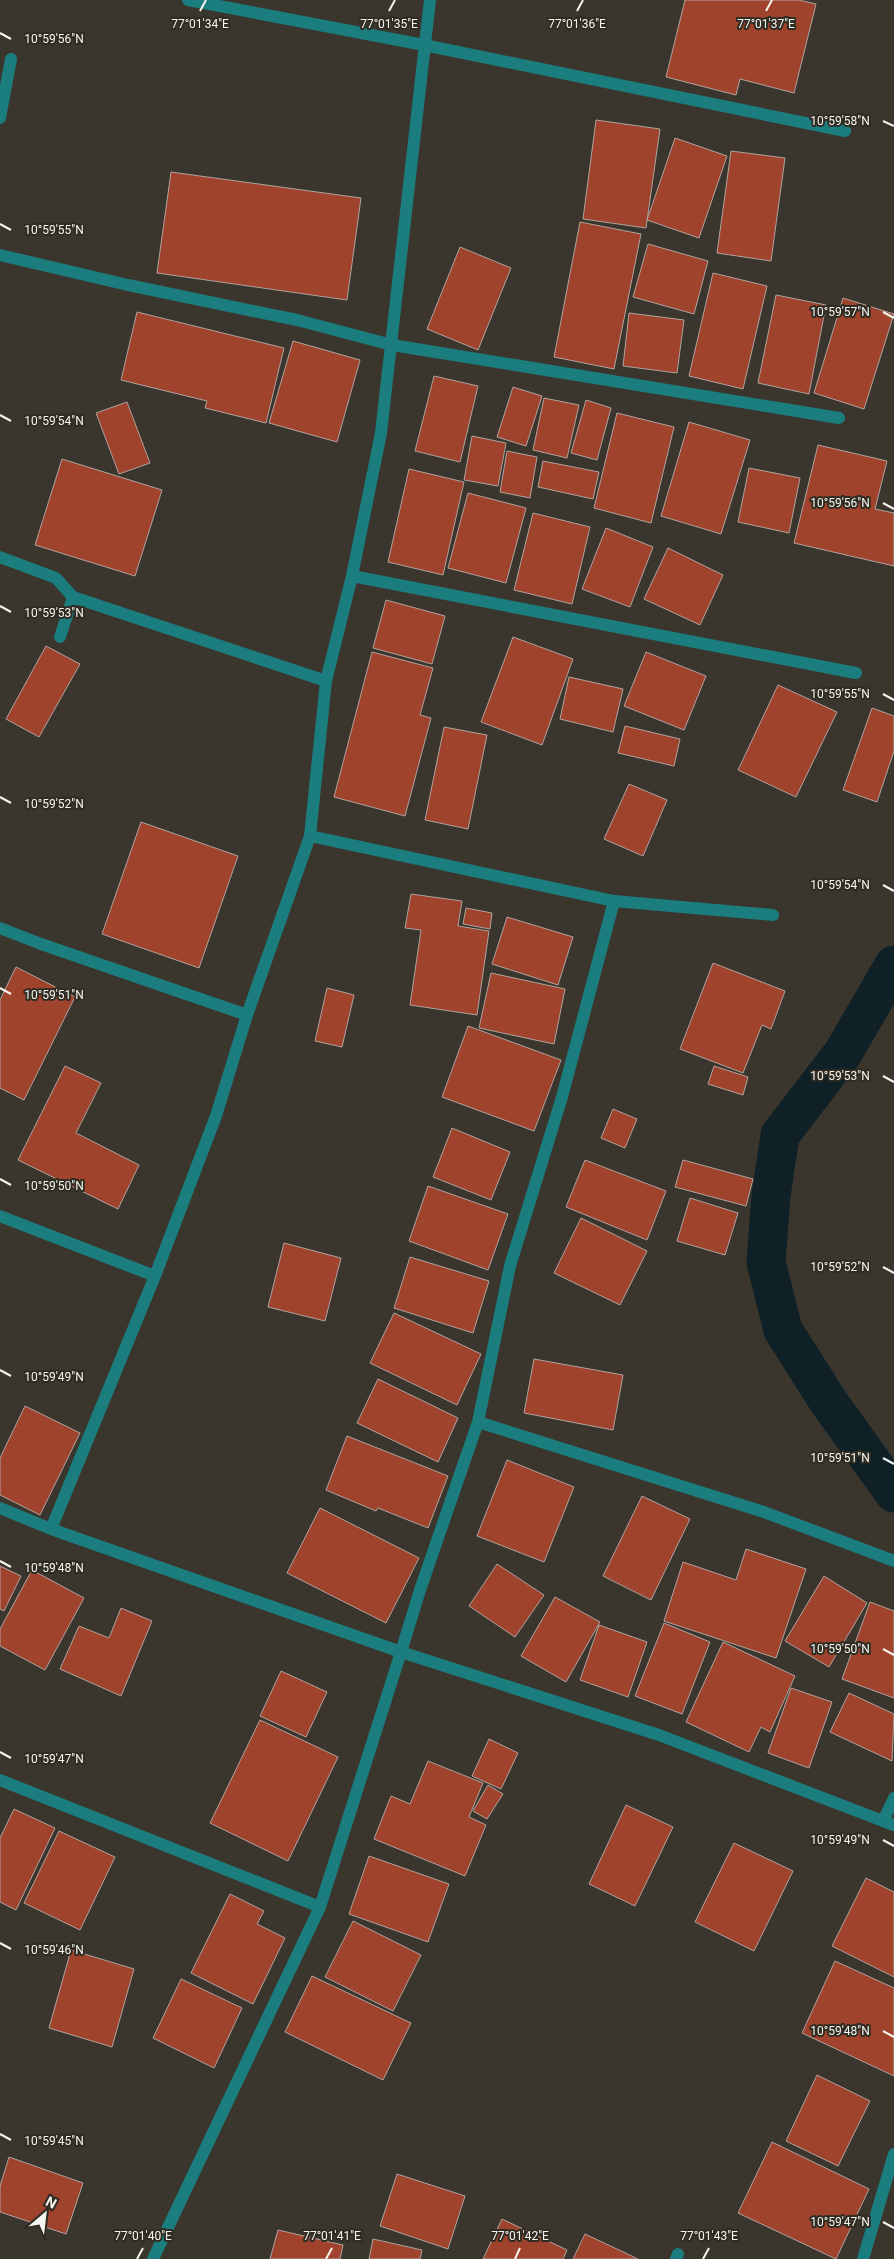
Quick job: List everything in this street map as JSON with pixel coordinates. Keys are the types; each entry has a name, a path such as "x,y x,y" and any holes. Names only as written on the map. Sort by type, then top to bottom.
{"street":[{"path":"188,0 424,45 845,131"},
{"path":"51,1529 155,1276 216,1116 248,1015 310,836 326,681 352,576 381,433 430,0"},
{"path":"0,118 11,59"},
{"path":"0,255 128,285 297,320 392,345 839,418"},
{"path":"0,557 56,578 73,597 326,681"},
{"path":"352,576 856,673"},
{"path":"60,637 73,597"},
{"path":"310,836 614,900 773,915"},
{"path":"153,2259 320,1907 423,1580 478,1422 510,1266 562,1097 614,900"},
{"path":"0,928 41,944 248,1015"},
{"path":"0,1216 155,1276"},
{"path":"478,1422 764,1512 894,1561"},
{"path":"0,1508 51,1529 401,1652 659,1735 889,1823 894,1798"},
{"path":"0,1780 320,1907"},
{"path":"863,2259 894,2154"}],"building":[{"path":"685,0 799,0 816,4 794,93 740,79 736,95 666,77"},
{"path":"596,120 660,129 646,228 583,219"},
{"path":"675,138 727,156 699,238 647,220"},
{"path":"731,151 785,158 771,261 717,253"},
{"path":"171,172 361,198 347,300 157,273"},
{"path":"580,222 641,234 614,369 554,357"},
{"path":"648,244 708,261 694,314 633,297"},
{"path":"460,247 511,268 478,350 427,329"},
{"path":"713,273 767,286 743,389 689,376"},
{"path":"776,295 826,305 809,394 758,383"},
{"path":"843,298 894,314 864,409 814,393"},
{"path":"137,312 284,348 266,423 205,408 207,401 121,380"},
{"path":"629,313 684,320 677,373 623,366"},
{"path":"293,341 360,360 337,442 269,423"},
{"path":"434,376 478,386 460,462 415,451"},
{"path":"513,387 542,396 526,446 497,437"},
{"path":"544,398 579,405 567,458 533,450"},
{"path":"586,400 611,408 597,460 571,453"},
{"path":"127,402 150,463 119,474 96,413"},
{"path":"617,413 674,427 651,523 594,508"},
{"path":"689,422 750,440 721,534 661,516"},
{"path":"472,436 506,443 498,486 464,480"},
{"path":"818,445 887,461 875,509 894,513 894,566 794,543"},
{"path":"507,451 537,457 530,498 500,492"},
{"path":"62,459 162,490 135,576 35,545"},
{"path":"543,461 599,472 593,499 538,487"},
{"path":"749,468 800,478 789,533 738,522"},
{"path":"409,469 464,482 443,575 388,562"},
{"path":"468,493 526,508 506,583 448,568"},
{"path":"533,513 590,527 572,604 514,590"},
{"path":"606,528 653,547 630,607 582,589"},
{"path":"668,548 723,575 700,625 644,599"},
{"path":"386,600 445,616 432,664 373,648"},
{"path":"513,637 573,659 542,745 481,722"},
{"path":"46,646 80,664 39,737 6,719"},
{"path":"372,652 433,668 420,715 431,718 405,816 334,797"},
{"path":"646,652 706,676 684,730 624,706"},
{"path":"569,677 623,689 613,732 560,719"},
{"path":"778,685 837,712 796,797 738,770"},
{"path":"872,708 894,716 894,751 877,802 843,790"},
{"path":"625,726 680,739 674,766 618,753"},
{"path":"444,727 487,735 468,829 425,820"},
{"path":"629,784 667,800 643,856 604,839"},
{"path":"141,822 238,856 199,968 102,934"},
{"path":"411,894 462,901 458,926 489,931 477,1015 410,1005 421,930 405,928"},
{"path":"466,908 492,913 490,929 463,924"},
{"path":"507,917 573,937 558,985 492,964"},
{"path":"713,963 785,991 771,1029 762,1025 743,1073 680,1049"},
{"path":"16,967 75,997 24,1100 0,1088 0,1000"},
{"path":"491,973 565,989 554,1044 479,1028"},
{"path":"327,988 354,995 342,1047 315,1041"},
{"path":"468,1026 561,1060 534,1131 442,1097"},
{"path":"65,1066 101,1083 76,1133 139,1165 118,1209 18,1160"},
{"path":"714,1066 748,1077 743,1095 708,1084"},
{"path":"613,1109 637,1119 625,1148 601,1138"},
{"path":"452,1128 510,1152 491,1200 433,1177"},
{"path":"585,1160 666,1191 647,1240 566,1207"},
{"path":"683,1160 753,1179 746,1206 675,1187"},
{"path":"428,1186 508,1214 488,1270 409,1241"},
{"path":"690,1198 738,1213 725,1255 677,1241"},
{"path":"581,1218 647,1251 620,1305 554,1273"},
{"path":"284,1243 341,1258 325,1321 268,1307"},
{"path":"410,1257 489,1281 473,1333 394,1308"},
{"path":"394,1313 481,1354 457,1405 370,1363"},
{"path":"534,1359 623,1375 613,1430 524,1413"},
{"path":"378,1379 458,1418 438,1462 357,1423"},
{"path":"25,1406 80,1433 40,1515 0,1495 0,1458"},
{"path":"347,1436 448,1476 428,1528 378,1508 376,1511 326,1490"},
{"path":"507,1460 574,1487 544,1562 477,1536"},
{"path":"642,1496 690,1519 651,1600 603,1576"},
{"path":"320,1508 419,1558 386,1623 287,1573"},
{"path":"746,1549 806,1569 776,1658 664,1621 683,1562 736,1580"},
{"path":"497,1564 544,1595 515,1637 469,1606"},
{"path":"0,1566 21,1576 4,1611 0,1609"},
{"path":"32,1570 84,1598 45,1670 0,1646 0,1629"},
{"path":"824,1576 867,1603 829,1667 785,1641"},
{"path":"555,1597 600,1622 566,1682 521,1656"},
{"path":"870,1602 894,1611 894,1698 842,1679"},
{"path":"121,1608 152,1621 121,1696 60,1669 79,1626 109,1638"},
{"path":"664,1623 710,1642 682,1714 635,1696"},
{"path":"599,1625 647,1642 628,1697 580,1680"},
{"path":"723,1642 795,1676 770,1732 761,1727 749,1752 686,1722"},
{"path":"281,1671 327,1692 306,1737 260,1716"},
{"path":"791,1688 832,1702 809,1768 768,1753"},
{"path":"849,1693 894,1714 892,1761 830,1732"},
{"path":"260,1720 338,1757 288,1861 210,1823"},
{"path":"489,1739 518,1753 501,1789 472,1776"},
{"path":"428,1761 483,1783 469,1817 486,1825 465,1876 374,1839 391,1796 410,1804"},
{"path":"488,1785 503,1794 487,1819 473,1811"},
{"path":"626,1805 673,1827 635,1906 589,1884"},
{"path":"14,1809 55,1828 16,1910 0,1902 0,1838"},
{"path":"59,1831 115,1857 80,1930 24,1903"},
{"path":"734,1843 793,1871 754,1951 695,1922"},
{"path":"369,1856 449,1884 428,1942 349,1914"},
{"path":"866,1878 894,1892 894,1977 832,1946"},
{"path":"230,1894 264,1911 257,1924 285,1938 253,2004 191,1973"},
{"path":"353,1921 421,1955 393,2011 325,1977"},
{"path":"71,1950 134,1969 112,2047 49,2028"},
{"path":"835,1961 894,1988 894,2076 802,2033"},
{"path":"312,1976 411,2023 383,2080 285,2032"},
{"path":"181,1979 242,2008 214,2068 153,2038"},
{"path":"817,2075 870,2101 838,2166 786,2141"},
{"path":"772,2142 869,2189 836,2259 738,2213"},
{"path":"9,2157 83,2183 66,2234 0,2212 0,2186"},
{"path":"397,2174 465,2196 448,2249 380,2226"},
{"path":"502,2219 567,2250 563,2259 483,2259"},
{"path":"278,2230 343,2245 340,2259 270,2259"},
{"path":"585,2234 638,2259 573,2259"},
{"path":"373,2239 422,2250 420,2259 369,2259"}],"waterway":[{"path":"894,965 843,1053 780,1135 771,1196 766,1262 783,1330 828,1401 894,1493"}]}
